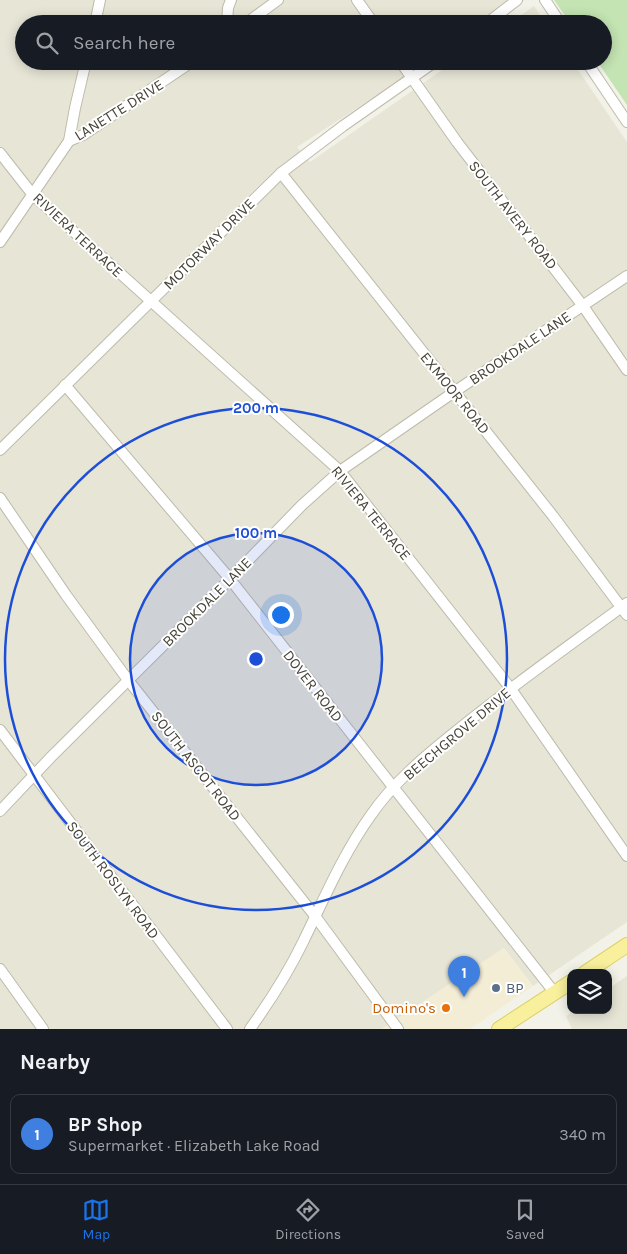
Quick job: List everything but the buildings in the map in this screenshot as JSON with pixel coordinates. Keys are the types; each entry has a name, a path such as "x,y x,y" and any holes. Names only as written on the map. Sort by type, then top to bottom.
{"main road":[{"path":"591,969 627,945"},
{"path":"500,1029 567,984"}],"street":[{"path":"97,15 100,0"},
{"path":"228,15 231,0"},
{"path":"257,15 278,0"},
{"path":"357,0 368,15"},
{"path":"498,15 518,0"},
{"path":"545,0 555,15"},
{"path":"0,242 69,141 74,108 84,70"},
{"name":"LANETTE DRIVE","path":"69,141 83,135 180,70"},
{"name":"SOUTH AVERY ROAD","path":"406,70 457,142 583,306 627,370"},
{"name":"MOTORWAY DRIVE","path":"0,450 281,173 343,126 425,70"},
{"path":"592,70 627,122"},
{"name":"RIVIERA TERRACE","path":"0,153 33,195 340,472 511,689 627,856"},
{"name":"EXMOOR ROAD","path":"281,173 625,608"},
{"name":"BROOKDALE LANE","path":"0,811 302,505 340,472 454,392 627,276"},
{"name":"DOVER ROAD","path":"65,385 230,579 554,992"},
{"name":"SOUTH ASCOT ROAD","path":"0,498 66,595 128,680 315,916 398,1029"},
{"name":"BEECHGROVE DRIVE","path":"250,1029 273,997 348,851 371,814 393,788 427,755 511,689 625,608"},
{"name":"SOUTH ROSLYN ROAD","path":"0,730 227,1029"},
{"path":"0,969 43,1029"}],"shaded area":[{"path":"0,0 525,0 502,15 15,15 15,70 416,70 297,147 310,162 442,70 578,70 627,142 627,922 533,986 504,948 382,1029 0,1029"},
{"path":"534,6 540,15 522,15"},
{"path":"504,948 533,986 470,1029 382,1029"},
{"path":"627,976 627,1029 572,1029 566,1016 569,1014 612,1014 612,986"}],"green space":[{"path":"554,0 627,0 627,105 603,70 612,70 612,15 565,15"}],"place":[{"name":"BP","path":"496,988"},
{"name":"BP Shop","path":"464,997"},
{"name":"Domino's","path":"446,1008"}]}
